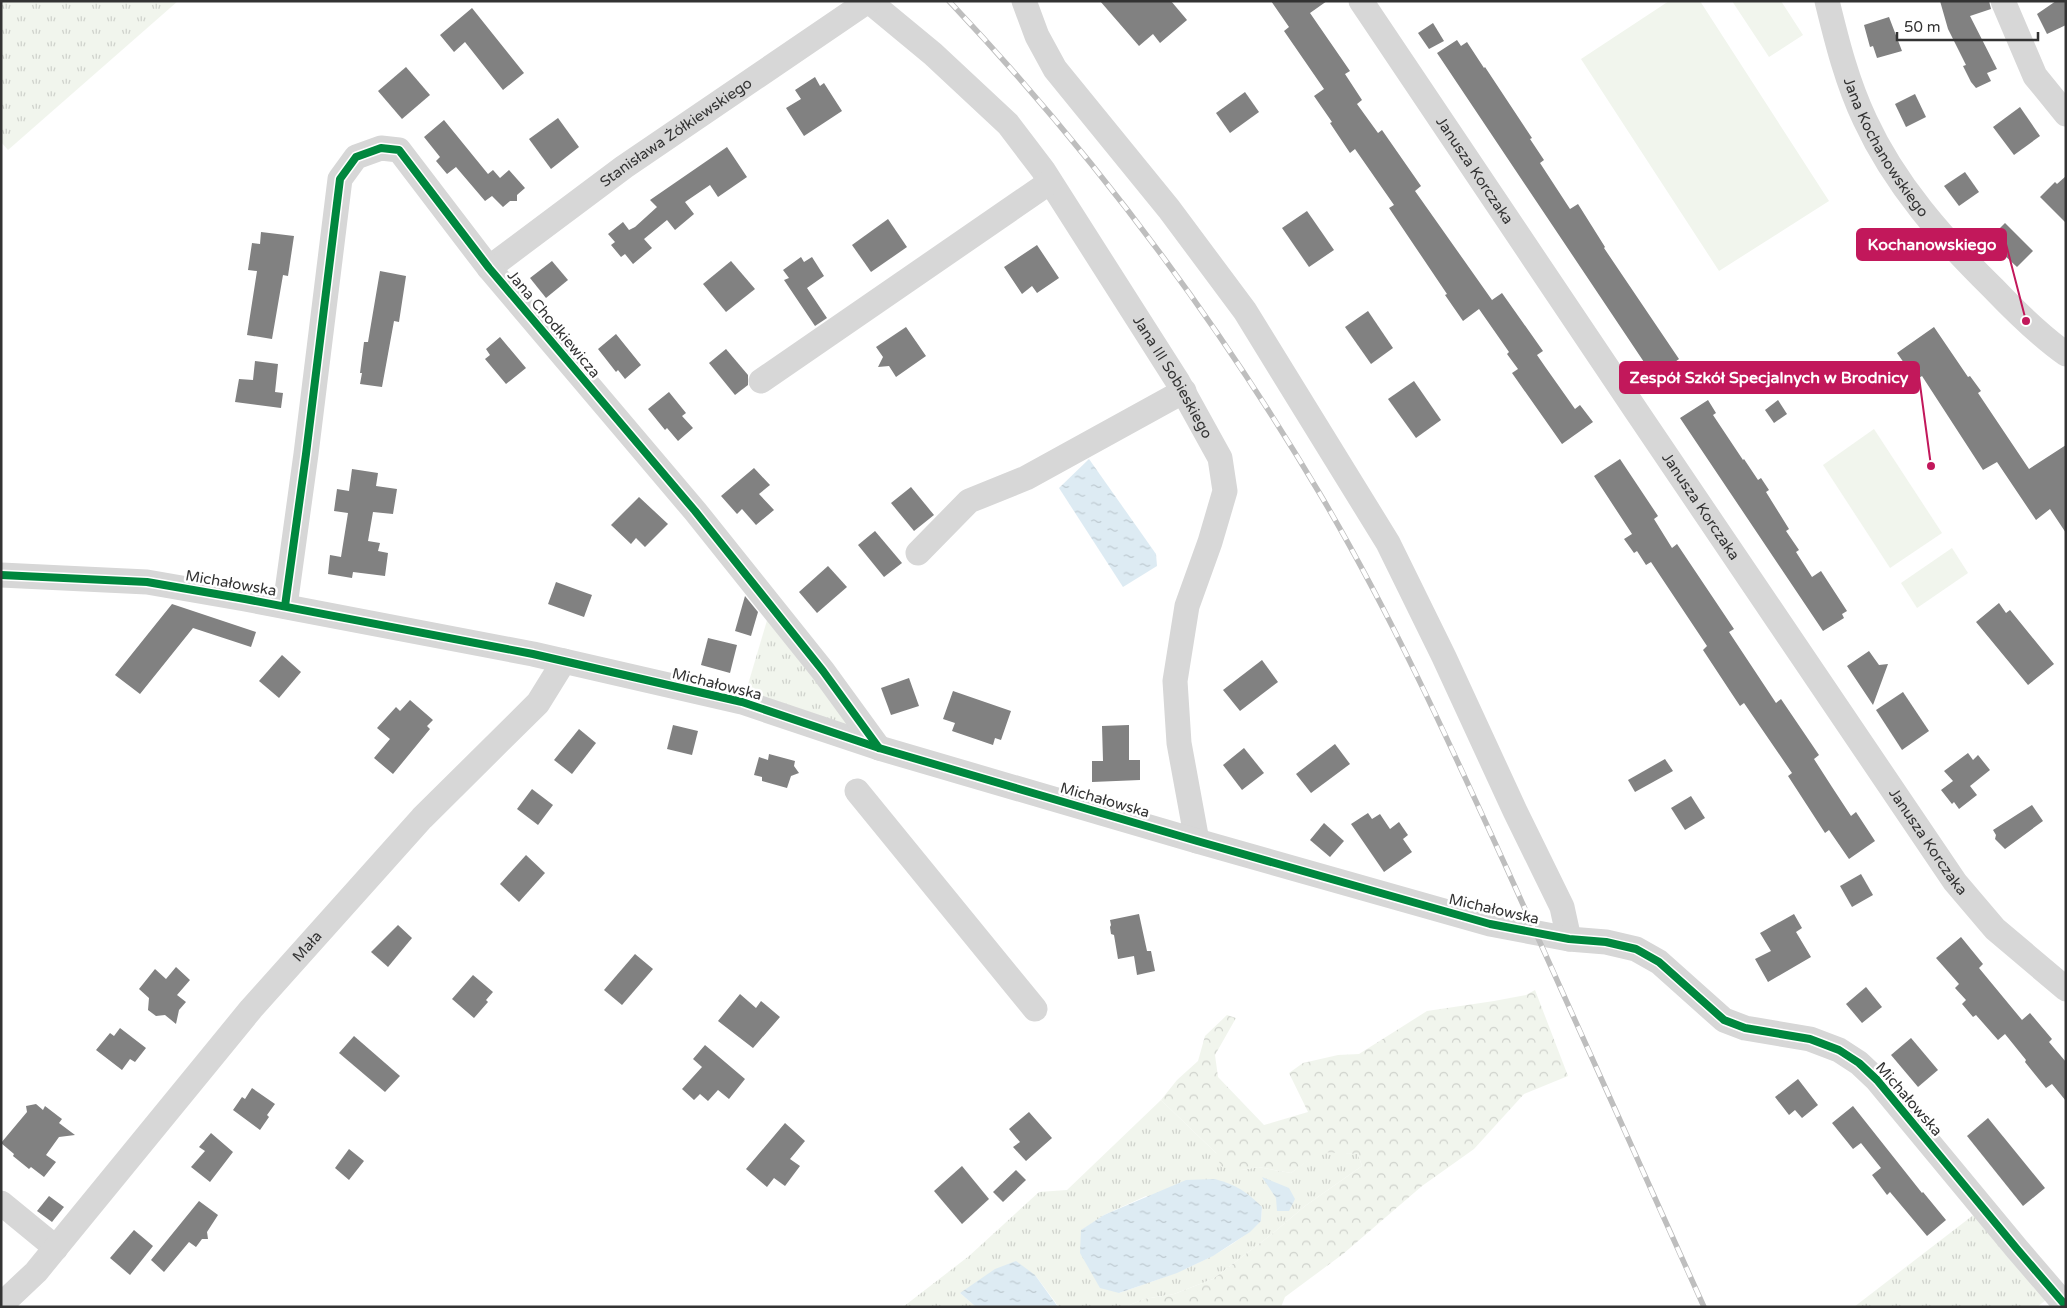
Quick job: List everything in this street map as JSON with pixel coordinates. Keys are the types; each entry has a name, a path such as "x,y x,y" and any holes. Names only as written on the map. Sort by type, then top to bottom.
{"street":[{"name":"Jana III Sobieskiego","path":"868,1 933,54 1008,124 1050,182 1184,391 1220,458 1225,491 1210,542 1187,606 1174,681 1179,743 1197,841"},
{"name":"Stanisława Żółkiewskiego","path":"489,268 624,167 868,1"},
{"path":"1024,1 1037,36 1055,69 1169,209 1244,311 1388,543 1440,648 1514,811 1562,907 1569,939"},
{"name":"Janusza Korczaka","path":"1361,1 1955,882 1995,929 2066,989"},
{"name":"Jana Kochanowskiego","path":"1827,1 1846,76 1865,121 1887,161 1933,226 1953,249 2041,336 2066,354"},
{"path":"2003,1 2035,76 2066,114"},
{"name":"Jana Chodkiewicza","path":"285,606 308,444 340,179 356,157 381,148 399,150 489,268 695,511 823,671 879,748"},
{"path":"761,381 1050,182"},
{"path":"918,553 968,501 1026,478 1184,391"},
{"name":"Michałowska","path":"1,575 147,582 285,606 564,661 742,702 879,748 1490,924 1569,939 1606,942 1636,949 1659,962 1724,1020 1744,1028 1810,1039 1839,1050 1859,1063 1877,1080 2066,1306"},
{"name":"Mała","path":"1,1305 36,1272 251,1009 422,818 538,703 564,661"},
{"path":"857,790 1035,1009"},
{"path":"1,1203 59,1244"}],"green space":[{"path":"1,1 178,1 8,150 1,142"},
{"path":"1669,1 1700,1 1829,201 1719,271 1581,59"},
{"path":"1732,1 1781,1 1803,35 1769,57"},
{"path":"1874,429 1942,533 1890,568 1823,465"},
{"path":"1952,548 1968,573 1917,608 1901,583"},
{"path":"768,617 856,729 744,698"},
{"path":"1535,990 1568,1076 1524,1094 1474,1149 1422,1186 1343,1254 1285,1297 1281,1307 1125,1307 1144,1299 1174,1294 1213,1279 1305,1206 1362,1166 1358,1154 1320,1152 1291,1173 1258,1167 1242,1170 1221,1167 1216,1153 1161,1100 1177,1080 1198,1061 1205,1036 1227,1015 1236,1018 1215,1055 1218,1077 1264,1125 1308,1112 1289,1073 1303,1063 1338,1055 1359,1054 1427,1011 1526,995"},
{"path":"1161,1100 1216,1153 1242,1170 1258,1167 1291,1173 1320,1151 1358,1154 1362,1166 1305,1206 1213,1279 1174,1294 1144,1299 1125,1307 1059,1307 1035,1275 960,1293 976,1307 903,1307 969,1256 1039,1192 1067,1190","holes":["1146,1196 1262,1207 1261,1221 1229,1246 1176,1273 1119,1293 1082,1230 1104,1215"]},
{"path":"1976,1213 2046,1300 2037,1307 1854,1307"}],"water":[{"path":"1089,459 1156,554 1157,566 1123,587 1059,488"},
{"path":"1262,1177 1289,1188 1295,1199 1289,1211 1277,1211 1276,1198"},
{"path":"1215,1179 1240,1189 1262,1207 1261,1221 1250,1232 1213,1256 1177,1273 1119,1293 1100,1288 1080,1253 1081,1230 1104,1215 1186,1180"},
{"path":"1016,1261 1035,1275 1058,1307 976,1307 960,1293 995,1269"}],"building":[{"path":"1100,1 1171,1 1187,20 1160,43 1153,34 1139,46"},
{"path":"1271,1 1327,1 1310,13 1350,71 1345,74 1362,100 1357,104 1378,133 1382,130 1421,186 1415,191 1492,300 1502,293 1543,351 1537,355 1546,368 1575,409 1580,405 1593,422 1562,444 1512,373 1518,369 1507,354 1509,352 1479,309 1463,321 1389,208 1394,205 1355,149 1350,153 1330,123 1332,122 1314,96 1324,89 1284,31 1289,27"},
{"path":"1940,1 1989,1 1991,9 1970,16 1997,69 1987,73 1991,81 1976,88 1971,82 1963,66 1966,65 1948,29"},
{"path":"2056,1 2066,1 2066,25 2047,34 2037,14"},
{"path":"472,8 524,73 503,90 465,42 454,52 440,35"},
{"path":"1889,17 1902,51 1877,58 1873,46 1870,47 1864,25"},
{"path":"1433,23 1444,41 1429,49 1418,33"},
{"path":"1457,40 1461,46 1467,42 1485,67 1532,138 1530,139 1544,160 1540,163 1570,209 1578,204 1604,248 1679,359 1654,377 1437,53"},
{"path":"406,67 430,95 402,119 378,91"},
{"path":"815,77 820,86 824,83 842,111 804,136 786,108 801,99 795,90"},
{"path":"1245,92 1259,112 1230,133 1216,113"},
{"path":"1915,94 1926,117 1906,127 1895,104"},
{"path":"2020,107 2040,136 2014,155 1993,127"},
{"path":"558,118 579,147 551,169 529,139"},
{"path":"444,120 488,174 493,170 500,178 509,170 525,188 517,195 517,201 510,201 503,207 492,196 485,201 456,167 447,174 436,161 440,157 424,137"},
{"path":"727,147 747,177 718,197 710,185 685,202 694,214 675,230 667,220 644,239 652,248 633,264 625,254 621,257 611,245 615,242 608,234 623,222 629,230 635,227 657,207 650,200"},
{"path":"1965,172 1979,192 1959,206 1944,186"},
{"path":"2066,176 2066,223 2040,197 2055,182 2057,184"},
{"path":"1307,211 1334,250 1309,267 1282,228"},
{"path":"888,219 907,247 871,272 852,245"},
{"path":"2005,223 2033,251 2017,267 1988,240"},
{"path":"261,232 294,236 288,276 283,275 272,339 247,335 257,271 248,270 252,243 260,244"},
{"path":"1037,245 1059,278 1037,293 1032,286 1022,294 1004,267"},
{"path":"801,257 804,262 812,257 824,276 807,288 827,318 815,326 784,280 789,278 783,270"},
{"path":"552,261 568,280 546,298 530,278"},
{"path":"731,261 755,289 726,312 703,284"},
{"path":"380,271 406,276 399,322 394,321 382,387 360,384 364,342 368,342"},
{"path":"1368,311 1393,348 1371,364 1345,327"},
{"path":"906,327 926,356 896,377 889,366 878,367 883,357 876,347"},
{"path":"1934,327 1968,377 1970,376 1981,391 1978,393 2029,469 2066,445 2066,533 2050,509 2036,520 1997,462 1983,470 1922,376 1916,380 1897,353"},
{"path":"616,334 641,365 625,379 618,370 616,372 598,349"},
{"path":"500,337 526,368 506,384 485,359 490,355 486,349"},
{"path":"726,349 748,375 748,385 735,395 709,363"},
{"path":"255,361 278,364 275,392 283,393 281,408 235,402 239,379 253,380"},
{"path":"1414,381 1441,420 1416,438 1388,399"},
{"path":"669,392 686,413 682,416 693,428 678,441 667,428 665,430 648,409"},
{"path":"1708,400 1716,413 1713,415 1743,460 1758,480 1761,478 1769,490 1766,492 1789,529 1786,531 1799,550 1796,552 1812,577 1821,571 1847,611 1842,614 1844,618 1823,631 1680,418"},
{"path":"1778,400 1787,414 1774,423 1765,410"},
{"path":"1620,459 1658,516 1654,519 1672,548 1677,544 1734,629 1729,632 1776,703 1781,699 1819,755 1814,759 1851,816 1856,812 1875,841 1849,859 1829,830 1825,833 1788,776 1792,773 1744,703 1740,706 1730,691 1703,650 1707,646 1651,562 1646,565 1637,551 1634,553 1624,539 1632,534 1594,476"},
{"path":"754,468 770,485 759,494 774,510 756,525 742,509 737,514 721,496"},
{"path":"352,469 378,473 376,486 397,489 393,514 373,512 368,541 380,543 378,551 388,553 385,576 353,572 352,578 328,574 330,555 341,557 348,513 334,511 337,489 349,491"},
{"path":"911,487 934,515 914,531 891,503"},
{"path":"639,497 668,524 645,547 636,538 631,544 611,525"},
{"path":"875,531 902,563 884,577 858,545"},
{"path":"828,566 847,587 817,613 799,592"},
{"path":"556,582 592,595 584,617 548,604"},
{"path":"745,596 758,612 751,636 735,631"},
{"path":"1999,603 2006,613 2010,610 2054,664 2028,685 1976,622"},
{"path":"172,604 256,632 251,647 193,628 140,694 115,675"},
{"path":"708,638 737,645 730,673 701,665"},
{"path":"1869,651 1879,665 1888,664 1873,705 1847,666"},
{"path":"282,655 301,672 279,698 259,681"},
{"path":"1262,660 1278,682 1240,711 1223,690"},
{"path":"909,678 919,706 891,715 881,688"},
{"path":"953,691 1011,711 1001,740 995,738 993,745 952,731 955,723 943,719"},
{"path":"1903,692 1929,731 1902,750 1876,710"},
{"path":"410,700 433,720 427,726 430,729 393,774 374,758 390,739 377,728 396,707 400,711"},
{"path":"673,725 698,731 692,755 667,749"},
{"path":"1129,725 1129,760 1140,760 1140,780 1092,782 1092,761 1103,761 1102,726"},
{"path":"579,729 596,743 572,774 554,760"},
{"path":"1335,744 1350,764 1311,793 1296,774"},
{"path":"1244,748 1264,773 1242,790 1223,765"},
{"path":"1968,753 1973,760 1978,755 1990,770 1970,786 1977,795 1959,809 1954,802 1952,804 1941,790 1953,781 1944,771"},
{"path":"769,754 795,761 794,766 799,773 791,776 787,788 762,781 762,777 754,775 759,757 768,760"},
{"path":"1665,759 1673,771 1635,792 1628,780"},
{"path":"532,789 553,805 538,825 517,809"},
{"path":"1691,796 1705,818 1685,830 1671,808"},
{"path":"2032,805 2043,821 2005,849 1995,839 1996,835 1993,830"},
{"path":"1368,813 1372,819 1380,814 1390,829 1399,822 1408,835 1403,839 1412,852 1384,872 1351,824"},
{"path":"1324,823 1344,841 1330,857 1310,840"},
{"path":"526,855 545,873 519,902 500,884"},
{"path":"1861,874 1873,895 1852,907 1840,886"},
{"path":"1139,914 1147,951 1151,951 1155,971 1137,975 1134,956 1118,959 1114,935 1111,934 1110,920"},
{"path":"1794,914 1802,928 1796,932 1811,957 1768,982 1755,959 1771,951 1760,933"},
{"path":"398,925 412,938 388,967 371,952"},
{"path":"1961,937 1983,964 1979,968 2022,1020 2030,1013 2052,1039 2049,1042 2066,1062 2066,1101 2052,1084 2046,1088 2005,1034 1998,1040 1976,1015 1973,1017 1962,1004 1966,1000 1955,988 1959,984 1936,958"},
{"path":"635,954 653,969 622,1005 604,990"},
{"path":"176,967 190,980 177,995 186,1002 179,1010 176,1024 165,1015 156,1016 148,1010 149,998 139,989 155,969 166,979"},
{"path":"473,975 493,992 486,1000 488,1002 474,1018 452,999"},
{"path":"1866,987 1882,1007 1862,1023 1846,1004"},
{"path":"740,994 756,1008 761,1001 780,1017 753,1048 718,1021"},
{"path":"120,1028 146,1048 135,1062 130,1059 122,1070 96,1050 110,1033 114,1036"},
{"path":"354,1036 400,1076 385,1092 339,1053"},
{"path":"1911,1038 1938,1070 1918,1087 1891,1055"},
{"path":"705,1045 745,1079 729,1099 718,1090 708,1101 700,1094 694,1100 682,1089 702,1067 693,1059"},
{"path":"1798,1079 1818,1105 1802,1118 1795,1110 1789,1115 1775,1097"},
{"path":"252,1088 275,1104 260,1130 233,1110 242,1097 245,1099"},
{"path":"36,1104 43,1110 45,1106 62,1119 59,1123 75,1135 59,1137 46,1155 56,1162 44,1177 31,1167 29,1169 1,1143 27,1112 26,1106"},
{"path":"1853,1106 1922,1193 1946,1220 1927,1236 1890,1192 1887,1195 1872,1175 1881,1168 1861,1143 1853,1149 1832,1123"},
{"path":"1029,1112 1052,1138 1026,1161 1013,1147 1020,1142 1009,1129"},
{"path":"1988,1118 2045,1188 2023,1206 1967,1136"},
{"path":"785,1123 805,1141 790,1159 800,1166 785,1186 774,1178 767,1187 746,1169"},
{"path":"211,1133 233,1152 210,1182 191,1167 205,1151 199,1147"},
{"path":"349,1149 364,1161 349,1180 335,1168"},
{"path":"962,1166 989,1199 962,1224 934,1191"},
{"path":"1016,1170 1026,1180 1003,1202 993,1192"},
{"path":"49,1196 64,1207 52,1222 37,1211"},
{"path":"199,1201 218,1215 207,1232 208,1239 202,1239 196,1247 189,1242 164,1272 151,1260"},
{"path":"134,1230 153,1246 130,1275 110,1258"}],"railway":[{"path":"949,1 1052,116 1148,237 1238,363 1320,494 1371,585 1441,726 1704,1307"}],"cycle path":[{"path":"285,606 340,179 356,157 381,148 399,150 489,268 695,511 823,671 879,748"},
{"path":"1,575 147,582 533,654 742,702 879,748 1490,924 1569,939 1606,942 1636,949 1659,962 1724,1020 1745,1028 1810,1039 1839,1050 1859,1063 1877,1080 2066,1306"}],"place":[{"name":"Kochanowskiego","path":"2026,321"},
{"name":"Zespół Szkół Specjalnych w Brodnicy","path":"1931,466"}]}
